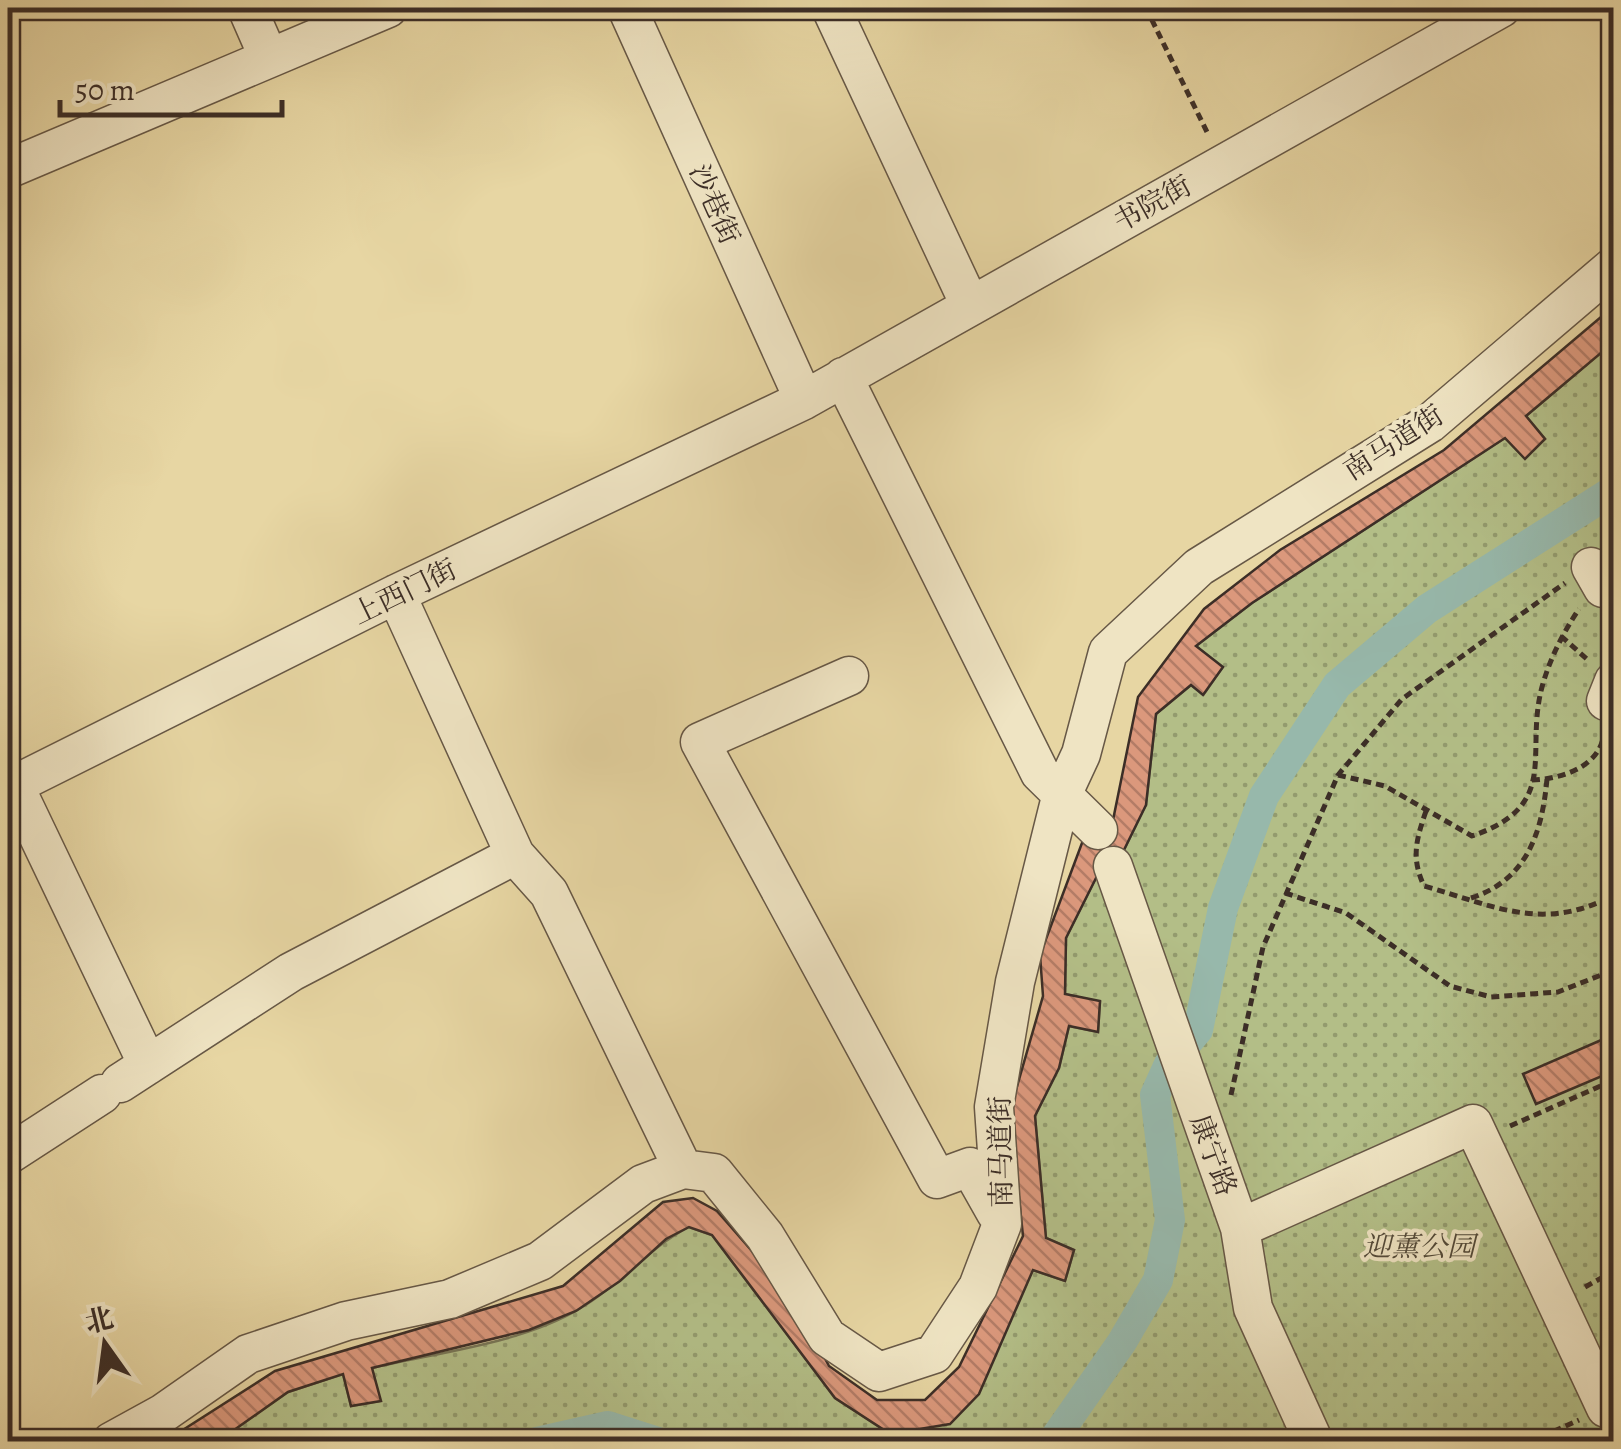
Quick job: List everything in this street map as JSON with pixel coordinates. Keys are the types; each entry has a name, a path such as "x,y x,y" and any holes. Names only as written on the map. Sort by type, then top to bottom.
{"street":[{"path":"247,8 268,56"},
{"path":"8,169 388,8"},
{"name":"沙巷街","path":"626,8 804,400"},
{"path":"831,8 970,305"},
{"name":"书院街","path":"804,400 1501,8"},
{"name":"南马道街","path":"683,1169 714,1173 765,1236 828,1338 880,1372 934,1354 978,1287 1002,1224 994,1107 1016,982 1061,797 1082,754 1108,652 1198,567 1430,423 1614,266"},
{"path":"843,377 1040,773 1098,830"},
{"name":"上西门街","path":"11,787 396,594 804,400"},
{"path":"112,1442 162,1414 248,1354 346,1321 450,1299 540,1261 643,1184 683,1169 549,893 515,855 396,594"},
{"path":"848,676 700,742 937,1179 970,1167 1002,1224"},
{"path":"11,787 123,1080"},
{"path":"8,1155 291,972 515,855"},
{"name":"康宁路","path":"1113,866 1240,1228 1253,1308 1314,1442"},
{"path":"1240,1228 1472,1124 1606,1408"}],"path":[{"path":"1146,8 1222,164"},
{"path":"1229,1103 1264,946 1338,775 1402,699 1542,596 1597,578 1561,636 1541,690 1538,763 1521,808 1500,826 1472,836 1385,786 1338,775"},
{"path":"1603,740 1614,754"},
{"path":"1468,898 1493,891 1518,868 1543,826 1547,779"},
{"path":"1426,810 1415,842 1414,867 1424,886 1534,918 1574,913 1614,894"},
{"path":"1285,894 1346,913 1450,986 1491,998 1558,992 1614,970"},
{"path":"1480,1139 1614,1080"},
{"path":"1530,1442 1606,1408"}],"green space":[{"name":"迎薰公园","path":"1613,342 1613,1441 912,1442 913,1430 1033,1270 1065,1281 1074,1250 1046,1238 1035,1116 1059,1068 1069,1026 1098,1032 1100,1002 1065,994 1066,938 1098,874 1121,856 1146,805 1156,714 1191,685 1204,694 1222,668 1196,646 1252,603 1505,438 1525,458 1545,439 1526,416"},
{"path":"689,1227 712,1235 835,1398 884,1430 884,1442 217,1442 288,1392 343,1374 351,1406 380,1401 372,1368 506,1339 557,1321 594,1300 660,1245"}],"building":[{"path":"1614,306 1614,342 1526,416 1545,439 1525,459 1505,438 1252,603 1196,646 1223,667 1203,695 1191,685 1156,714 1146,805 1121,856 1098,874 1066,938 1065,994 1100,1001 1098,1032 1069,1026 1059,1068 1035,1116 1046,1238 1074,1250 1065,1281 1033,1270 979,1394 950,1424 913,1430 912,1442 884,1442 884,1430 835,1398 712,1235 689,1227 666,1239 620,1281 576,1311 529,1330 372,1368 381,1401 351,1406 343,1374 288,1392 217,1442 164,1442 275,1371 563,1286 663,1202 693,1198 717,1211 792,1297 829,1366 877,1400 925,1400 959,1367 1023,1236 1010,1111 1043,996 1040,955 1085,835 1112,825 1138,697 1204,609 1280,550 1444,450"},
{"path":"1606,1038 1614,1055 1614,1071 1536,1104 1523,1074"}],"waterway":[{"path":"1052,1442 1122,1342 1158,1280 1170,1220 1155,1095 1169,1064 1198,1030 1223,908 1264,796 1337,685 1427,609 1614,490"},
{"path":"537,1442 608,1426 658,1442"}]}
